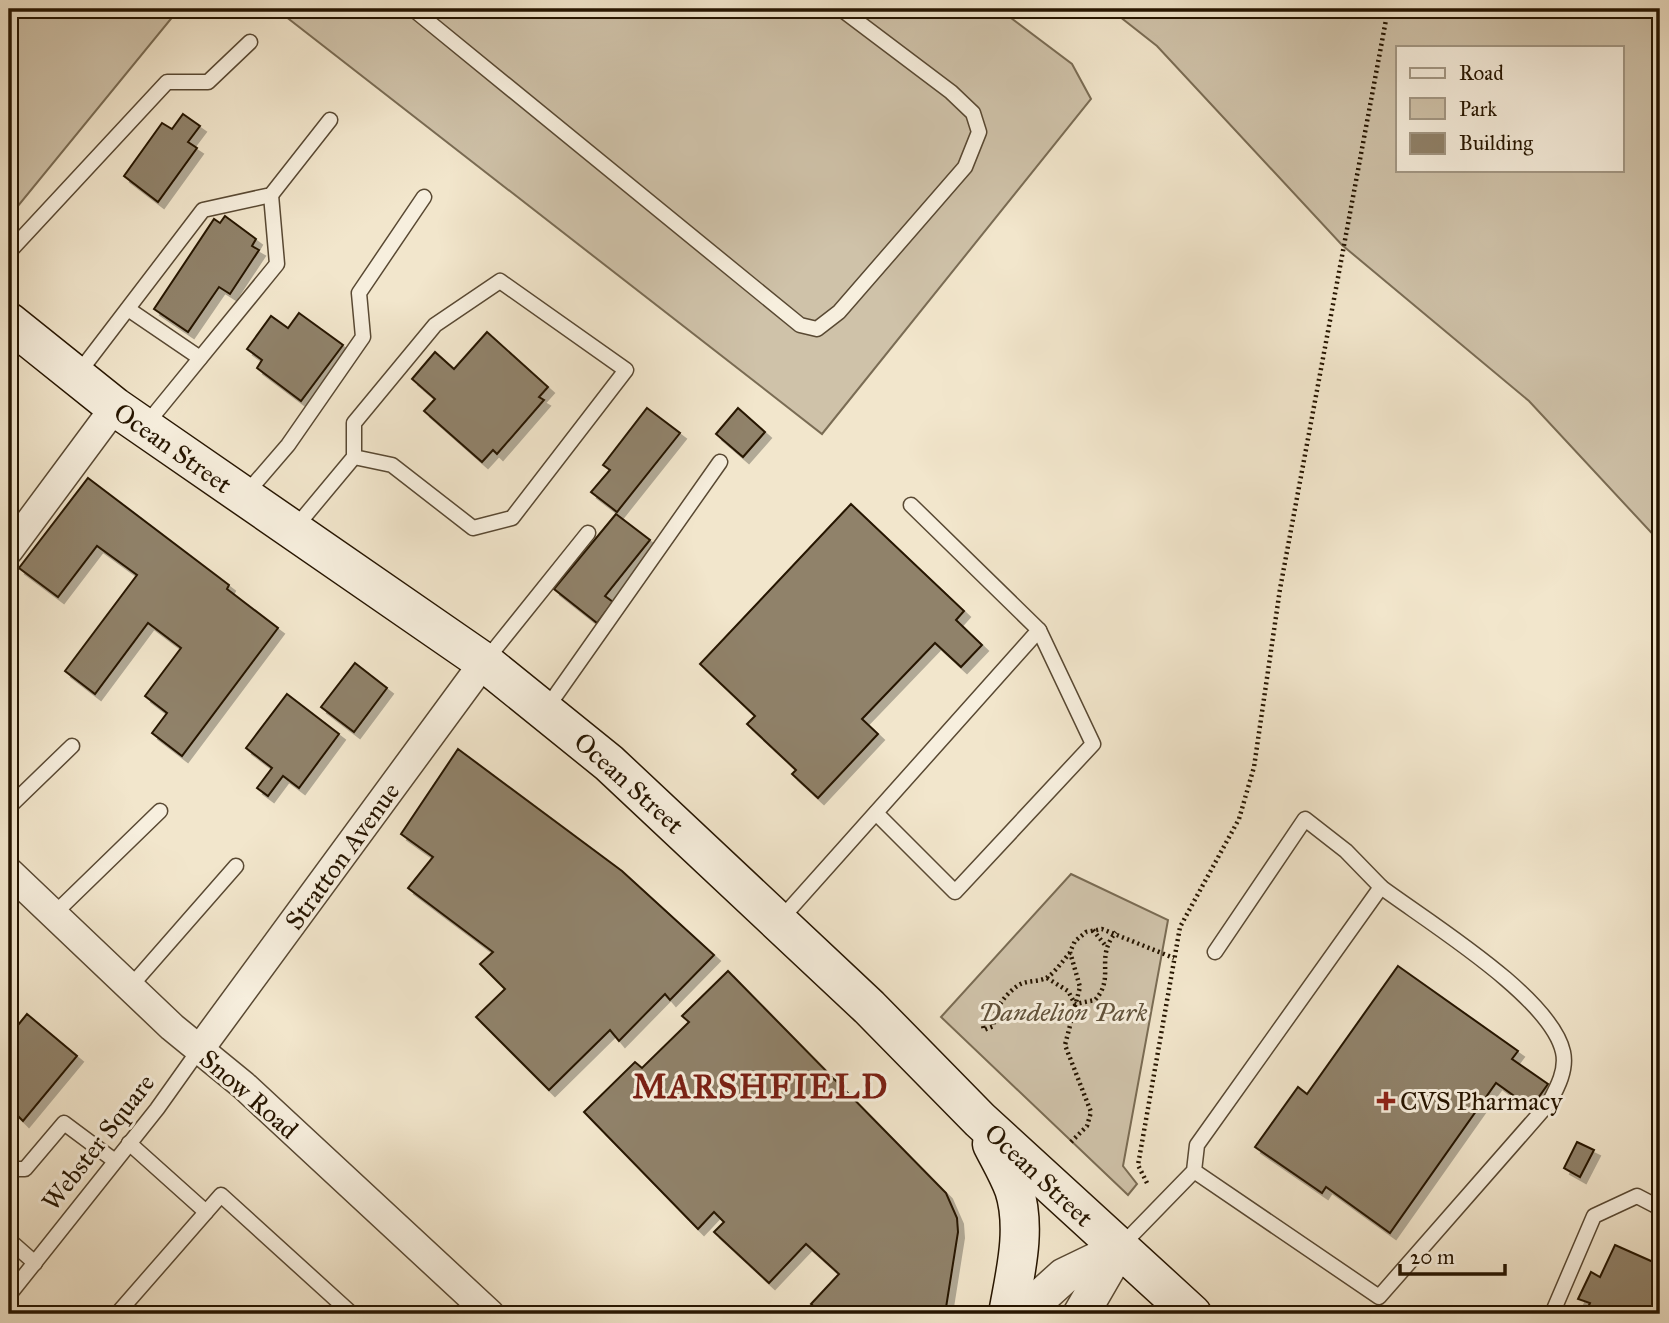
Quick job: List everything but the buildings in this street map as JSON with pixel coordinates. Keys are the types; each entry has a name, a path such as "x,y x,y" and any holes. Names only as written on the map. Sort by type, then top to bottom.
{"main road":[{"name":"Ocean Street","path":"9,322 129,417 484,662 609,763 869,1007 980,1120 1118,1250 1192,1314"},
{"path":"980,1120 1014,1189 1019,1221 1018,1259 1008,1314"}],"street":[{"path":"9,550 129,417"},
{"name":"Stratton Avenue","path":"199,1050 484,662"},
{"name":"Snow Road","path":"9,872 199,1050 243,1085 489,1314"},
{"path":"1023,1314 1063,1276 1118,1250"},
{"path":"1081,1314 1118,1250"}],"lane":[{"path":"413,9 800,325 817,329 839,312 965,167 979,132 973,113 951,92 841,9"},
{"path":"9,252 167,82 208,82 250,42"},
{"path":"77,376 203,210 271,195 330,120"},
{"path":"129,417 200,358 276,264 271,195"},
{"path":"243,497 288,445 363,337 359,293 424,197"},
{"path":"293,531 354,457 354,423 435,324 500,281 626,370 512,518 473,528 392,465 354,457"},
{"path":"128,309 200,358"},
{"path":"545,710 720,462"},
{"path":"876,813 955,892 1093,744 1039,630 911,505"},
{"path":"484,662 588,533"},
{"path":"779,921 1039,630"},
{"path":"9,807 72,746"},
{"path":"54,914 160,811"},
{"path":"1194,1171 1379,1297 1549,1103 1560,1082 1564,1054 1554,1029 1525,994 1381,887 1346,851 1305,819 1216,951"},
{"path":"130,986 236,866"},
{"path":"1118,1250 1194,1171 1197,1145 1381,887"},
{"name":"Webster Square","path":"9,1295 199,1050"},
{"path":"9,1169 25,1169 64,1123 115,1161"},
{"path":"129,1143 206,1212"},
{"path":"117,1314 221,1195 352,1314"},
{"path":"1552,1314 1594,1216 1637,1196 1660,1208"},
{"path":"9,1240 35,1262"}],"path":[{"path":"1165,1204 1144,1180 1138,1165 1172,957 1180,927 1239,819 1254,767 1280,589 1388,9"},
{"path":"992,1018 998,1006 1020,984 1047,978 1070,952 1075,941 1093,930 1116,932 1153,951 1172,957"},
{"path":"1093,930 1105,945"},
{"path":"1075,1004 1096,1000 1103,992 1105,945 1116,932"},
{"path":"1070,952 1080,987 1065,1045 1091,1112 1087,1126 1071,1142"},
{"path":"1047,978 1068,991 1075,1004"}],"green space":[{"path":"9,9 179,9 9,217"},
{"path":"276,9 999,9 1072,64 1091,99 822,434"},
{"path":"1110,9 1660,9 1660,542 1529,401 1342,245 1157,46"},
{"name":"Dandelion Park","path":"1071,874 1168,920 1123,1166 1137,1184 1128,1195 941,1017"}],"place":[{"name":"CVS Pharmacy","path":"1386,1101"}],"district":[{"name":"MARSHFIELD","path":"761,1086"}]}
